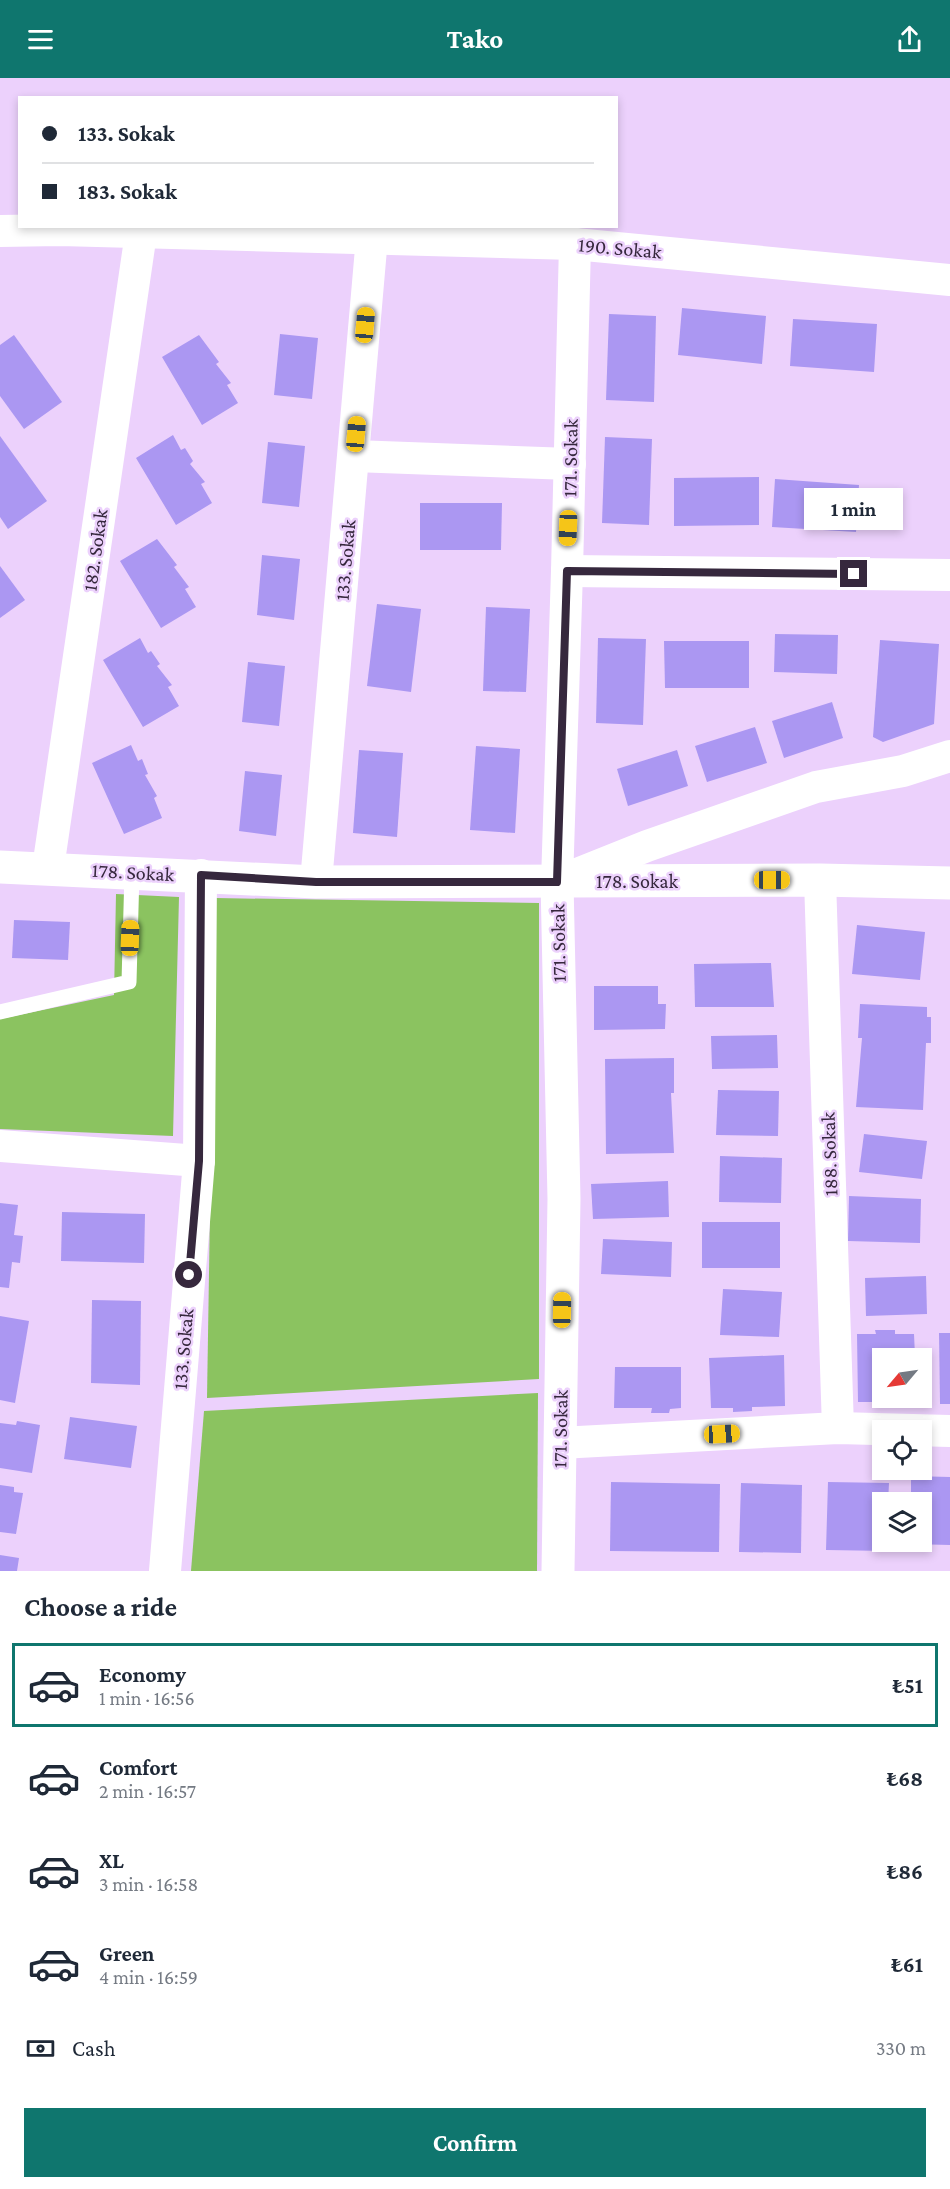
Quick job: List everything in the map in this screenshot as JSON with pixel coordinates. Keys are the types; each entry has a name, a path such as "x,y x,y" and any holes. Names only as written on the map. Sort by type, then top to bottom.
{"street":[{"name":"190. Sokak","path":"0,231 372,237 574,244 950,280"},
{"name":"182. Sokak","path":"48,868 141,232"},
{"name":"133. Sokak","path":"316,882 372,237"},
{"name":"171. Sokak","path":"558,1571 564,1200 557,882 570,464 574,244"},
{"path":"354,456 570,464"},
{"path":"567,571 950,575"},
{"path":"557,882 646,846 816,787 903,771 950,756"},
{"name":"178. Sokak","path":"0,867 316,882 820,880 950,883"},
{"name":"133. Sokak","path":"165,1571 199,1161 201,875"},
{"name":"188. Sokak","path":"820,880 838,1428"},
{"path":"0,1146 199,1161"},
{"path":"560,1443 838,1428 950,1431"}],"lane":[{"path":"0,1012 129,982 132,872"}],"green space":[{"path":"116,894 179,897 173,1136 0,1129 0,1019 114,995"},
{"path":"215,898 539,903 539,1379 207,1398"},
{"path":"538,1393 537,1571 191,1571 204,1411"}],"building":[{"path":"682,308 766,316 762,364 678,355"},
{"path":"609,314 656,316 654,402 606,400"},
{"path":"793,319 877,324 874,372 790,366"},
{"path":"280,334 318,338 312,399 274,395"},
{"path":"14,335 62,402 24,429 0,396 0,345"},
{"path":"199,335 219,362 216,364 231,383 227,385 238,403 202,425 162,357"},
{"path":"173,435 181,450 185,448 193,461 190,464 205,482 201,484 212,503 176,525 136,458"},
{"path":"0,436 47,501 8,529 0,517"},
{"path":"605,437 652,439 649,525 602,523"},
{"path":"268,442 305,446 299,507 262,503"},
{"path":"759,477 759,525 674,526 674,478"},
{"path":"775,479 859,485 856,532 772,527"},
{"path":"420,503 502,503 501,550 420,550"},
{"path":"157,539 177,565 174,567 189,587 185,589 196,607 161,628 120,561"},
{"path":"262,555 300,559 294,620 257,615"},
{"path":"0,566 25,600 0,618"},
{"path":"377,604 421,609 411,692 367,686"},
{"path":"486,607 530,609 526,692 483,691"},
{"path":"775,634 838,635 837,674 774,672"},
{"path":"140,638 148,653 151,651 160,664 157,666 172,685 168,687 179,706 143,727 103,660"},
{"path":"598,638 646,639 643,725 596,723"},
{"path":"880,640 939,644 934,724 883,742 873,737"},
{"path":"664,641 749,641 749,688 665,688"},
{"path":"248,662 285,666 279,726 242,722"},
{"path":"832,702 843,738 784,758 772,721"},
{"path":"755,727 767,763 707,782 695,746"},
{"path":"131,745 138,761 142,759 148,774 145,775 157,796 154,798 162,818 124,834 92,763"},
{"path":"476,746 520,749 515,833 470,830"},
{"path":"359,750 403,753 397,837 353,833"},
{"path":"677,750 688,786 628,806 617,769"},
{"path":"245,771 282,775 276,836 239,831"},
{"path":"14,920 70,922 68,960 12,958"},
{"path":"857,925 925,932 920,980 852,974"},
{"path":"771,963 774,1007 695,1007 694,964"},
{"path":"594,986 658,986 658,1004 666,1004 665,1029 594,1030"},
{"path":"860,1004 927,1007 927,1017 931,1017 931,1043 926,1043 923,1110 856,1107 862,1038 858,1038"},
{"path":"777,1035 778,1068 712,1069 711,1036"},
{"path":"674,1058 674,1093 671,1093 674,1153 606,1154 605,1059"},
{"path":"718,1090 779,1091 778,1136 716,1135"},
{"path":"864,1134 927,1141 922,1179 859,1172"},
{"path":"720,1156 782,1158 781,1203 719,1202"},
{"path":"668,1181 669,1217 593,1219 591,1184"},
{"path":"849,1196 921,1199 920,1243 848,1241"},
{"path":"0,1203 18,1205 14,1235 23,1236 20,1263 12,1262 9,1288 0,1287"},
{"path":"62,1212 145,1214 144,1263 61,1261"},
{"path":"702,1222 780,1222 780,1268 702,1268"},
{"path":"603,1239 672,1242 671,1277 601,1274"},
{"path":"926,1276 927,1314 866,1316 865,1278"},
{"path":"723,1289 782,1292 779,1337 720,1335"},
{"path":"92,1300 141,1301 140,1385 91,1383"},
{"path":"0,1316 29,1321 15,1403 0,1400"},
{"path":"875,1330 895,1330 895,1334 914,1334 915,1348 872,1348 872,1402 858,1402 857,1334 876,1334"},
{"path":"939,1333 950,1333 950,1404 940,1404"},
{"path":"784,1355 785,1406 752,1407 752,1411 733,1412 733,1408 711,1408 709,1358"},
{"path":"615,1367 681,1367 681,1408 670,1409 669,1413 651,1413 652,1408 614,1408"},
{"path":"70,1417 137,1426 131,1468 64,1459"},
{"path":"17,1421 40,1425 32,1473 0,1468 0,1423 16,1425"},
{"path":"932,1477 950,1477 950,1545 932,1545 932,1492 911,1492 911,1480 932,1480"},
{"path":"611,1482 720,1484 719,1552 610,1551"},
{"path":"828,1482 889,1483 889,1492 872,1492 872,1551 826,1550"},
{"path":"741,1483 802,1485 801,1553 739,1552"},
{"path":"0,1485 14,1487 14,1492 23,1493 16,1534 0,1532"},
{"path":"0,1555 19,1558 17,1571 0,1571"}],"route":[{"path":"189,1275 199,1161 201,875 316,882 557,882 567,571 854,574"}]}
